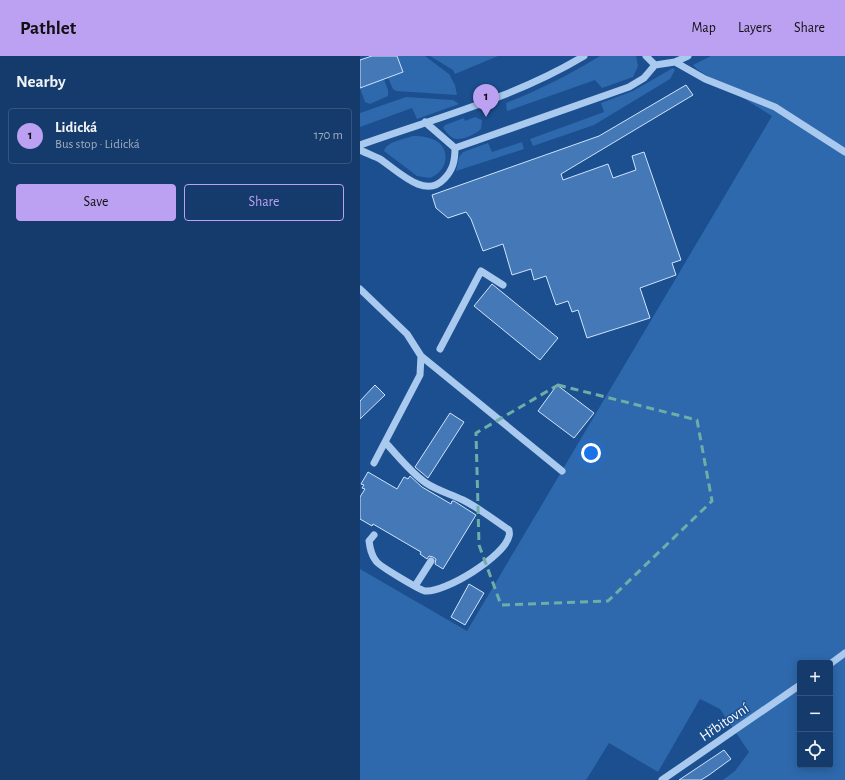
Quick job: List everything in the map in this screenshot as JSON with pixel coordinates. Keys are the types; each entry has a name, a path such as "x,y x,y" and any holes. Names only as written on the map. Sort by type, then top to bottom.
{"street":[{"path":"360,145 464,110 521,88 561,70 584,56"},
{"path":"646,56 655,65"},
{"path":"455,148 629,87 644,78 655,65 675,62 688,56"},
{"path":"675,62 705,79 775,107 845,152"},
{"path":"360,150 379,159 415,184 432,186 441,182 449,174 455,158 455,148 425,122"},
{"path":"440,349 481,271 503,284"},
{"path":"360,289 406,334 421,356 562,471"},
{"path":"374,463 420,375 421,356"},
{"path":"374,535 369,541 371,554 376,562 425,591 443,588 490,561 509,537 509,530 478,508 439,491 426,483 410,469 385,442"},
{"path":"415,586 431,562"},
{"path":"833,662 845,653"},
{"name":"Hřbitovní","path":"662,780 797,687"}],"highlighted area":[{"path":"558,385 697,420 712,501 608,601 501,605 479,545 476,433"}],"shaded area":[{"path":"397,56 425,56 449,74 455,85 457,95 396,91 393,89 388,78 403,72"},
{"path":"430,56 498,56 455,74 453,70"},
{"path":"600,56 636,56 638,66 633,77 602,88 595,80 507,111 506,103 554,82"},
{"path":"711,56 845,56 845,780 723,780 735,771 749,752 720,709 700,699 658,772 609,743 586,780 360,780 360,569 467,631 772,116 698,70 693,65"},
{"path":"673,68 675,70 670,79 594,125 533,146 530,139 604,112 601,103 633,91"},
{"path":"384,79 388,90 388,96 370,104 365,102 360,88"},
{"path":"406,97 453,100 459,104 417,119 412,108 360,127 360,113"},
{"path":"475,117 482,120 481,129 468,137 460,139 453,138 443,128 445,125 464,118 465,121"},
{"path":"413,136 426,137 435,140 445,151 446,159 443,167 439,173 430,178 417,176 384,151 388,145"},
{"path":"522,142 524,149 456,171 459,157 463,152 488,143 492,152"}],"building":[{"path":"372,56 397,56 403,72 360,88 360,60"},
{"path":"686,85 693,95 561,174 563,180 608,164 613,178 636,170 632,156 644,152 681,260 672,263 676,275 640,288 650,318 587,338 578,310 572,312 568,301 556,305 546,276 534,280 531,269 512,275 503,244 483,251 471,219 466,212 448,218 436,208 432,195 599,136"},
{"path":"492,284 558,338 540,360 474,306"},
{"path":"375,385 385,395 360,419 360,401"},
{"path":"557,385 594,413 574,438 538,411"},
{"path":"450,413 464,422 428,478 415,467"},
{"path":"368,472 397,489 404,477 408,479 410,476 422,487 451,504 452,501 454,501 476,515 443,569 435,564 436,559 433,557 429,556 427,559 420,554 421,552 373,524 372,526 360,519 360,497 365,489 362,488 364,485 361,484"},
{"path":"469,584 484,593 465,625 451,617"},
{"path":"724,750 731,759 709,775 701,780 679,780"}],"place":[{"name":"Lidická","path":"486,117"}]}
